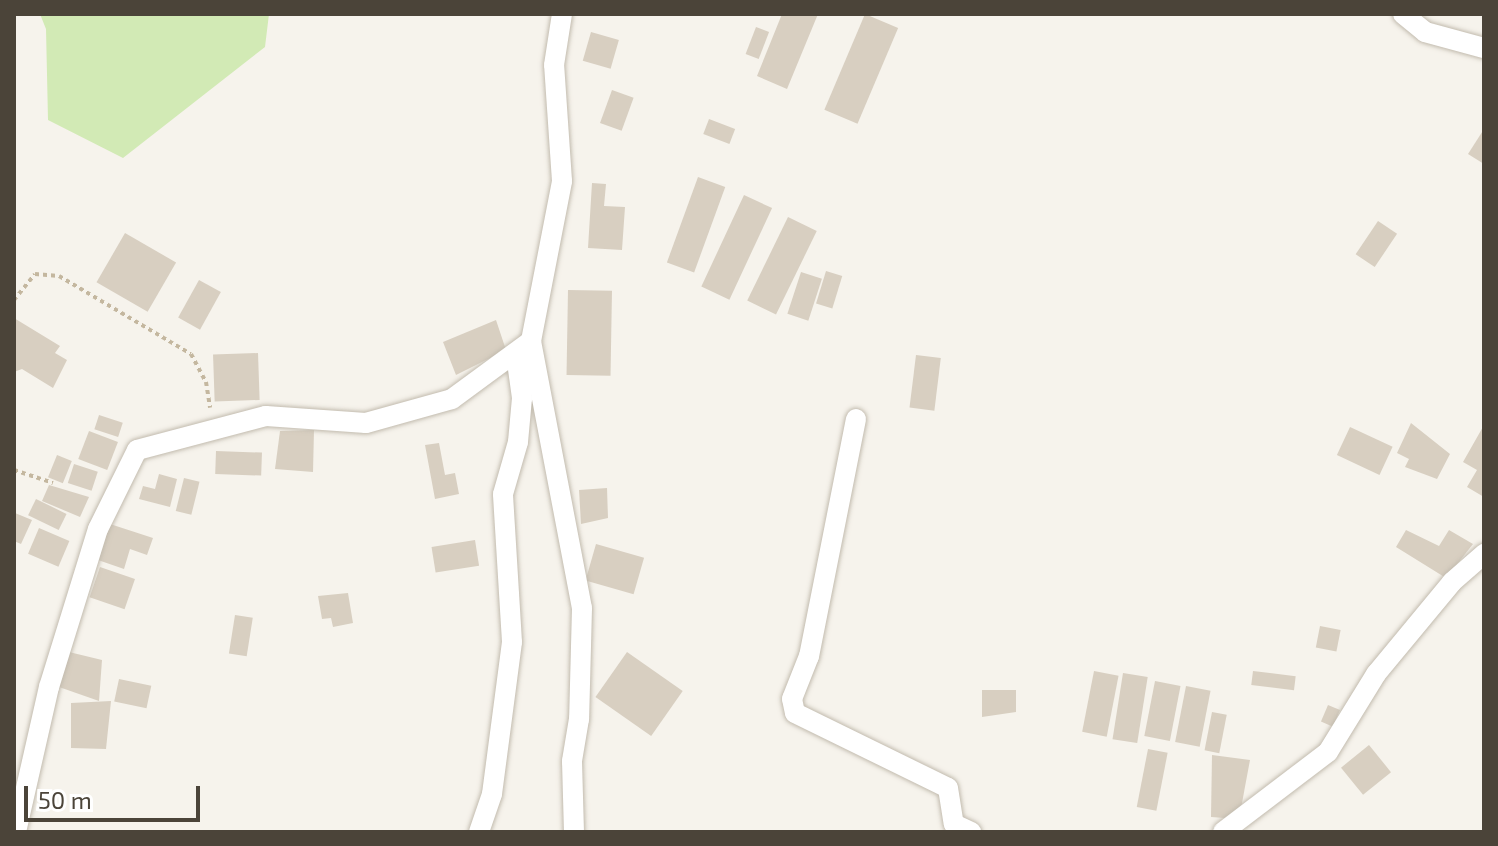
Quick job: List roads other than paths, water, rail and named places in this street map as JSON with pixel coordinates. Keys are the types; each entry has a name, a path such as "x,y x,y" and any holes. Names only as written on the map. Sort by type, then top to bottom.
{"street":[{"path":"562,14 554,65 562,181 531,341 582,608 579,719 572,761 574,832"},
{"path":"1403,14 1425,32 1484,48"},
{"path":"16,832 49,687 98,529 137,450 266,416 366,423 452,399 516,355 531,341"},
{"path":"479,832 492,794 512,642 503,494 518,442 522,398 516,355"},
{"path":"856,419 809,656 792,699 795,713 937,781 953,798 954,824 971,832"},
{"path":"1223,832 1328,752 1376,674 1452,582 1484,554"}]}
